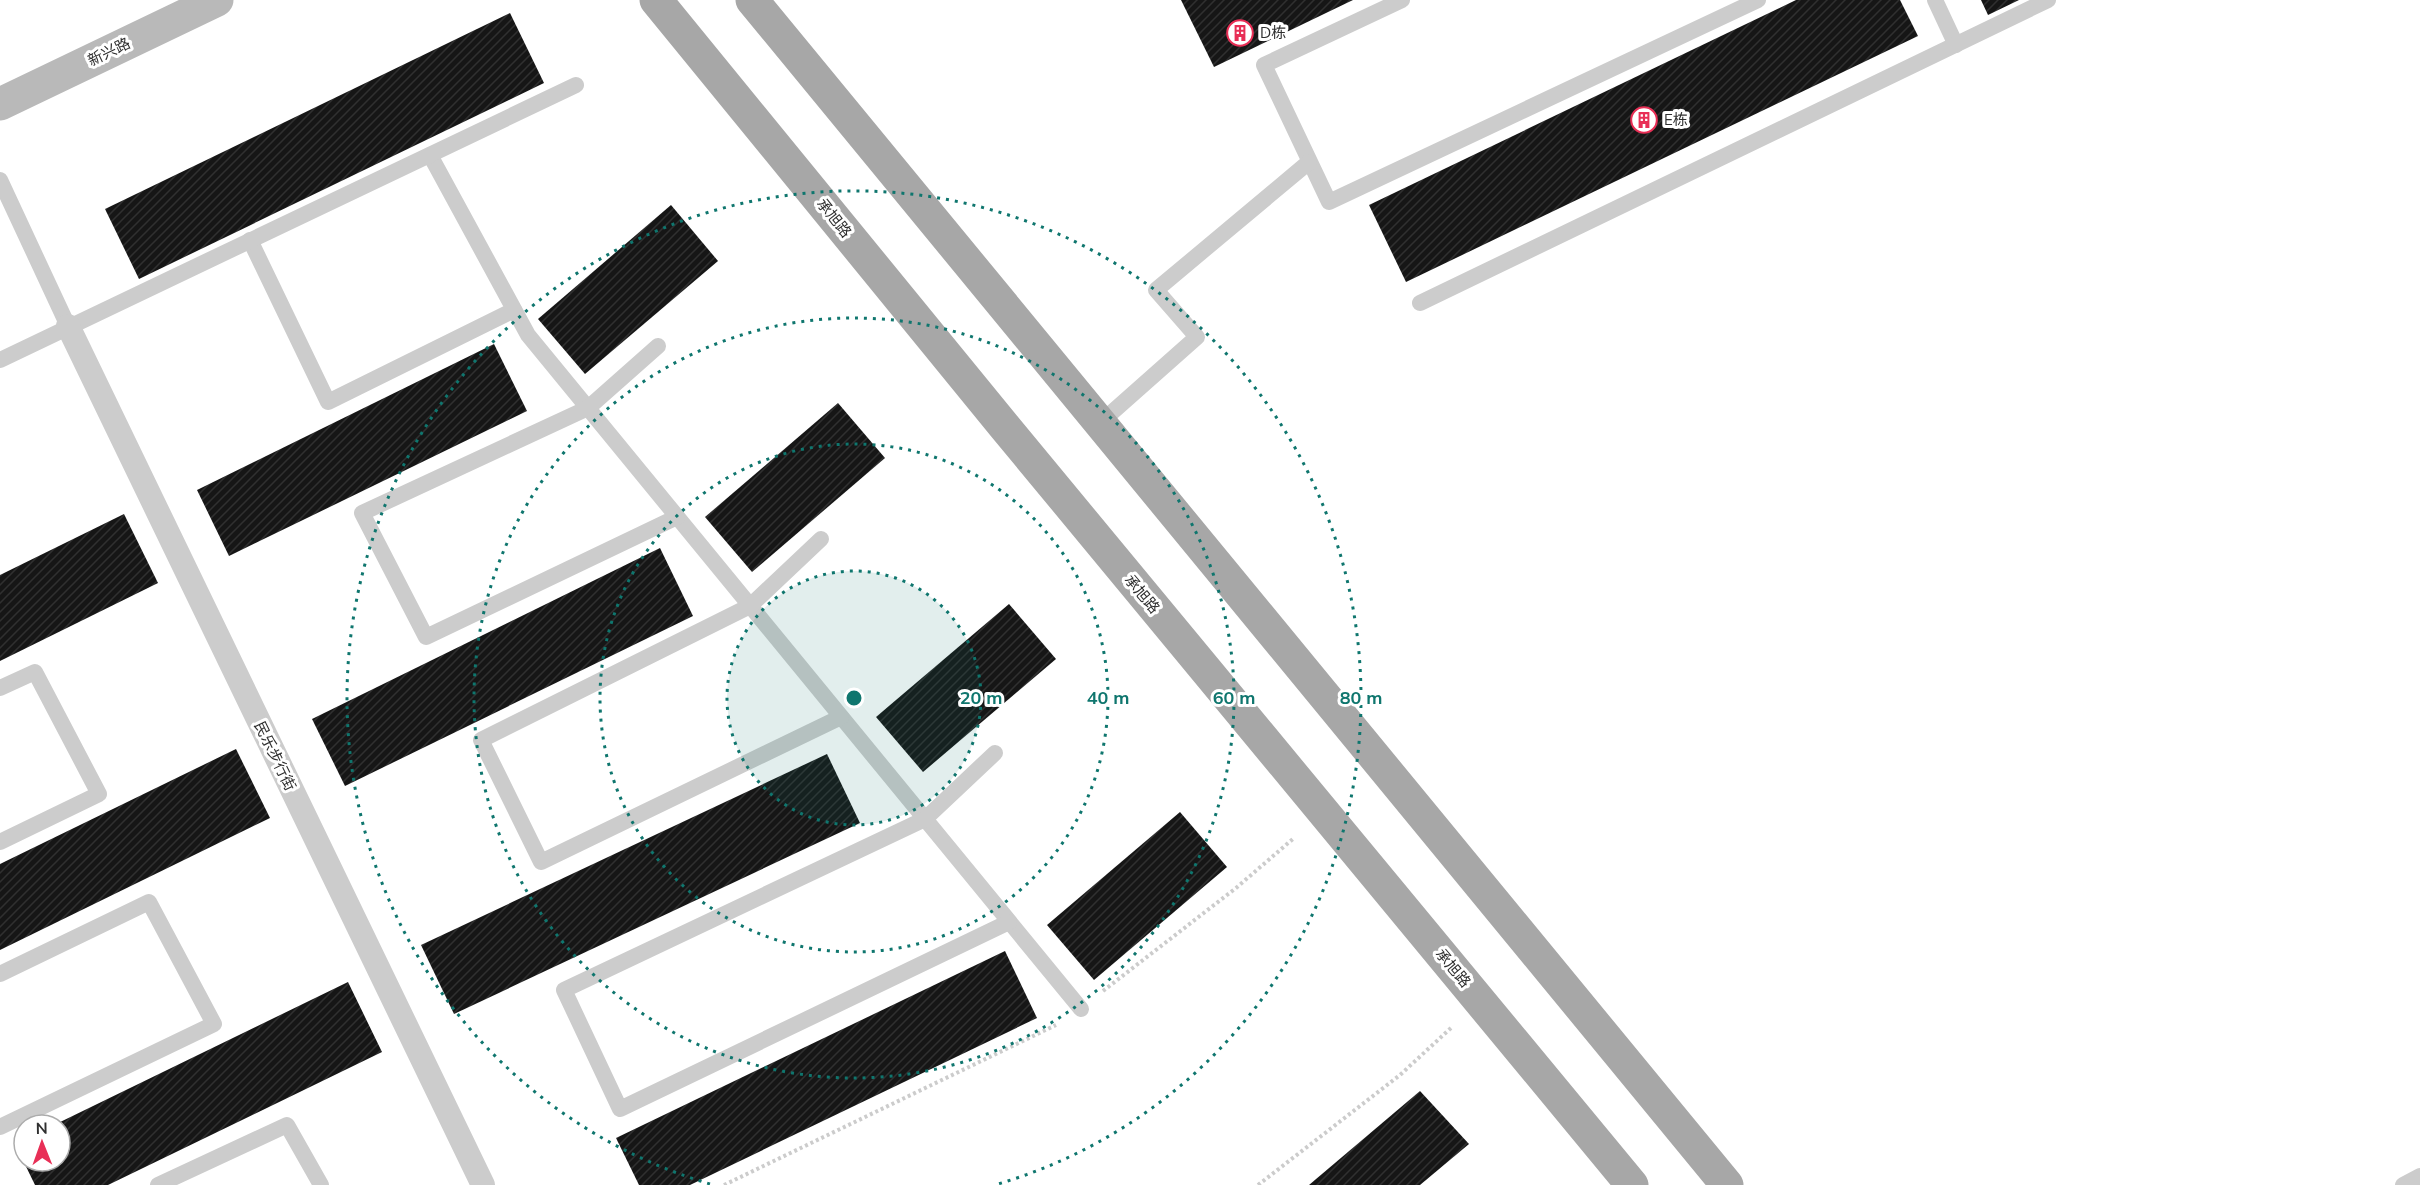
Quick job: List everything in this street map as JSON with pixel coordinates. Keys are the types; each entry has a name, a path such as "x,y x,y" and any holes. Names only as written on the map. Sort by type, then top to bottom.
{"main road":[{"name":"新兴路","path":"0,104 217,0"},
{"name":"承旭路","path":"656,0 1004,426 1632,1185"},
{"path":"752,0 1727,1185"}],"street":[{"name":"民乐步行街","path":"68,326 483,1185"}],"lane":[{"path":"1402,0 1264,65 1329,202 1758,0"},
{"path":"1935,0 1956,45"},
{"path":"1420,303 2048,0"},
{"path":"0,360 576,85"},
{"path":"430,155 528,335 1081,1009"},
{"path":"1100,423 1197,337 1156,290 1309,162"},
{"path":"0,180 68,326"},
{"path":"250,240 328,402 514,309"},
{"path":"658,346 588,408 362,513 426,637 677,517"},
{"path":"821,540 750,606 481,740 542,862 841,717"},
{"path":"0,688 35,672 99,794 0,843"},
{"path":"995,753 925,819 564,990 620,1109 1009,922"},
{"path":"0,974 149,902 214,1024 0,1127"},
{"path":"158,1185 287,1125 321,1185"},
{"path":"2403,1185 2420,1176"}],"path":[{"path":"724,1185 1068,1020 1236,888 1324,813"},
{"path":"1258,1185 1400,1075 1480,1001"}],"building":[{"name":"D栋","path":"1181,0 1353,0 1214,67"},
{"name":"E栋","path":"1796,0 1900,0 1918,36 1406,282 1369,205"},
{"path":"1981,0 2019,0 1988,15"},
{"path":"510,13 544,83 139,279 105,209"},
{"path":"671,205 718,261 585,374 538,319"},
{"path":"494,344 527,411 229,556 197,490"},
{"path":"838,403 885,458 752,572 705,517"},
{"path":"124,514 158,583 0,661 0,575"},
{"path":"660,548 693,616 345,786 312,719"},
{"path":"1009,604 1056,659 923,772 876,717"},
{"path":"236,749 270,818 0,950 0,864"},
{"path":"827,754 860,823 454,1014 421,945"},
{"path":"1180,812 1227,867 1094,980 1047,925"},
{"path":"1005,951 1037,1018 690,1185 639,1185 616,1138"},
{"path":"348,982 382,1052 108,1185 35,1185 29,1173 72,1173 72,1116"},
{"path":"1420,1091 1469,1144 1420,1185 1309,1185"}],"place":[{"name":"D栋","path":"1240,33"},
{"name":"E栋","path":"1644,120"}]}
